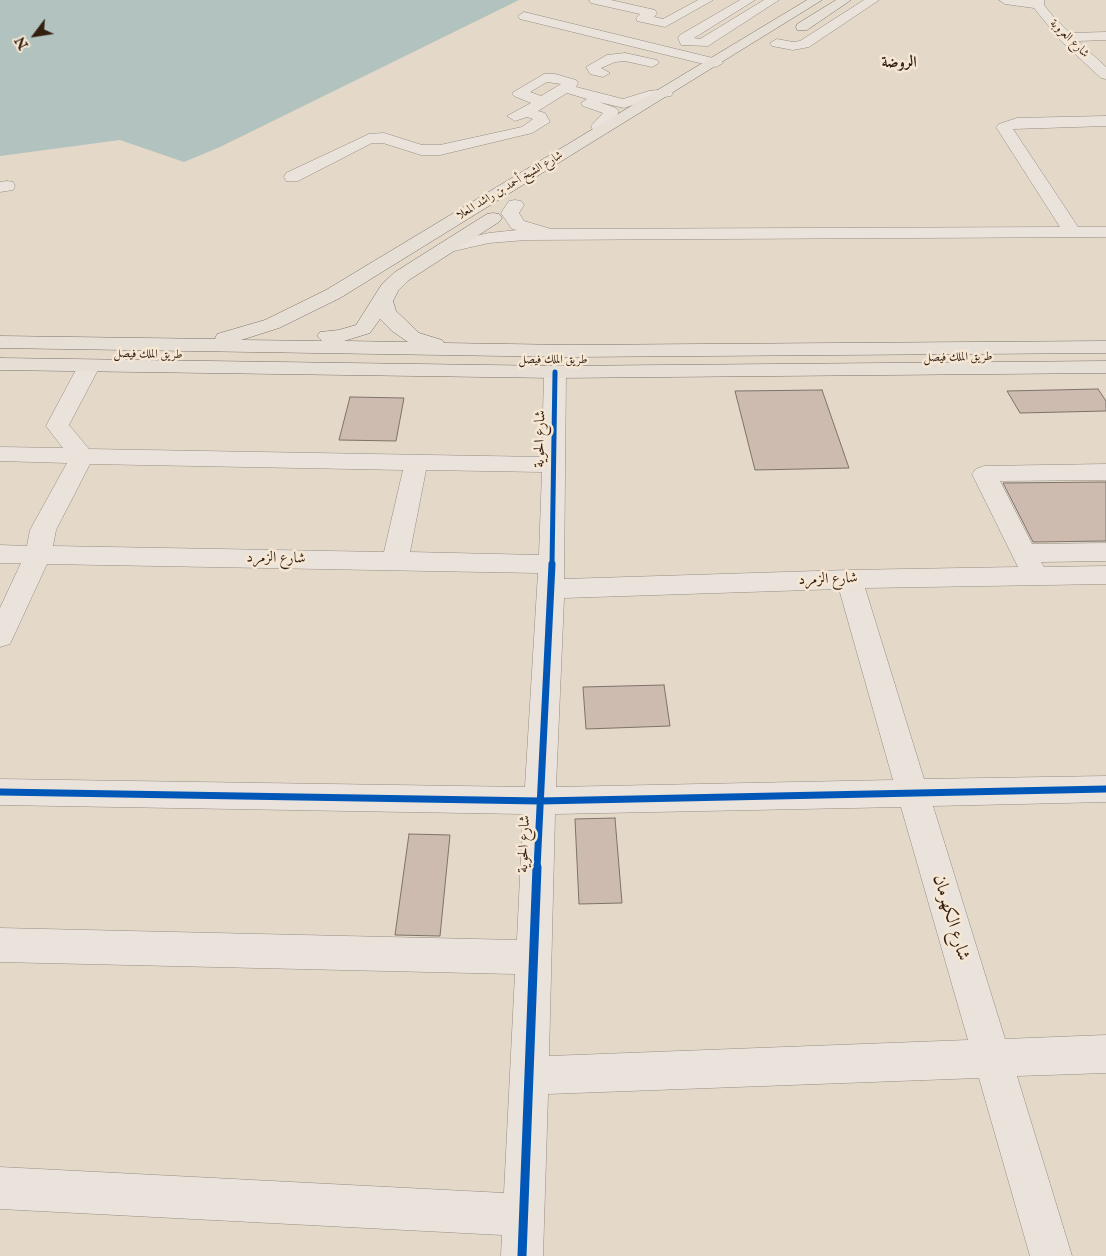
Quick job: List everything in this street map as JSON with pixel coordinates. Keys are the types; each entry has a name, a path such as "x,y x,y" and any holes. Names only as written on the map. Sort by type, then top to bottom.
{"main road":[{"name":"شارع الشيخ أحمد بن راشد المعلا","path":"531,194 402,276 389,288 383,301 363,328 340,336 320,334 307,325 307,318 313,308 333,294 600,131 716,63 816,0"},
{"path":"773,45 845,0"},
{"path":"823,14 845,18"},
{"name":"شارع الشيخ أحمد بن راشد المعلا","path":"192,345 272,324 333,294"},
{"path":"383,301 386,313 412,337 463,350"},
{"name":"طريق الملك فيصل","path":"0,342 569,351 1106,347"},
{"name":"طريق الملك فيصل","path":"0,364 555,372 1106,368"}],"street":[{"path":"595,0 651,13 642,18 665,23 706,1 769,14 794,14"},
{"path":"608,0 653,10 663,9 681,0"},
{"path":"672,51 686,42 685,38 746,8 773,0"},
{"path":"773,45 793,46 804,44 872,0"},
{"path":"1005,0 1038,3"},
{"name":"شارع العروبة","path":"1038,3 1065,37 1106,74"},
{"path":"716,63 524,16 540,7 686,42 704,43 746,8"},
{"path":"746,8 771,20 773,26"},
{"path":"544,21 561,12"},
{"path":"1065,37 1106,36"},
{"path":"603,73 595,71 593,67 618,57 697,74"},
{"path":"504,119 526,112 554,95 624,104 666,93"},
{"path":"554,95 611,111 611,114 599,126 600,131"},
{"path":"292,177 369,139 384,138 430,151 444,150 527,130 542,122 540,116 526,112"},
{"path":"1072,232 1004,128 1017,123 1106,121"},
{"path":"417,148 451,132"},
{"path":"515,205 510,213 518,225 541,232 570,234"},
{"path":"446,248 489,238 570,234 1106,232"},
{"path":"82,456 57,426 89,366"},
{"name":"شارع الحوية","path":"522,1256 533,957 551,577 555,372"},
{"path":"0,454 416,464 553,465"},
{"path":"0,637 38,555 43,530 82,456"},
{"path":"395,562 416,464"},
{"path":"1106,472 984,474 1030,565 1106,552"},
{"name":"شارع الزمرد","path":"0,554 395,562 551,577 849,579 1030,565 1106,575"},
{"name":"شارع الكهرمان","path":"849,579 1051,1256"},
{"path":"0,792 540,802 1106,790"},
{"path":"0,945 533,957"},
{"path":"529,1076 1106,1054"},
{"path":"0,1188 523,1216"}],"shaded area":[{"path":"0,0 519,0 220,147 184,162 120,140 0,156"}],"building":[{"path":"1098,389 1106,401 1106,411 1020,413 1007,391"},
{"path":"822,390 849,468 755,470 735,391"},
{"path":"350,397 404,398 396,441 339,440"},
{"path":"1106,482 1106,541 1033,542 1003,483"},
{"path":"664,685 670,726 586,729 583,687"},
{"path":"615,818 622,903 579,904 575,819"},
{"path":"409,834 450,835 440,936 395,935"}],"cycle path":[{"path":"522,1256 540,801 552,564 555,372"},
{"path":"0,792 540,801 1106,789"}],"district":[{"name":"الروضة","path":"899,64"}]}
